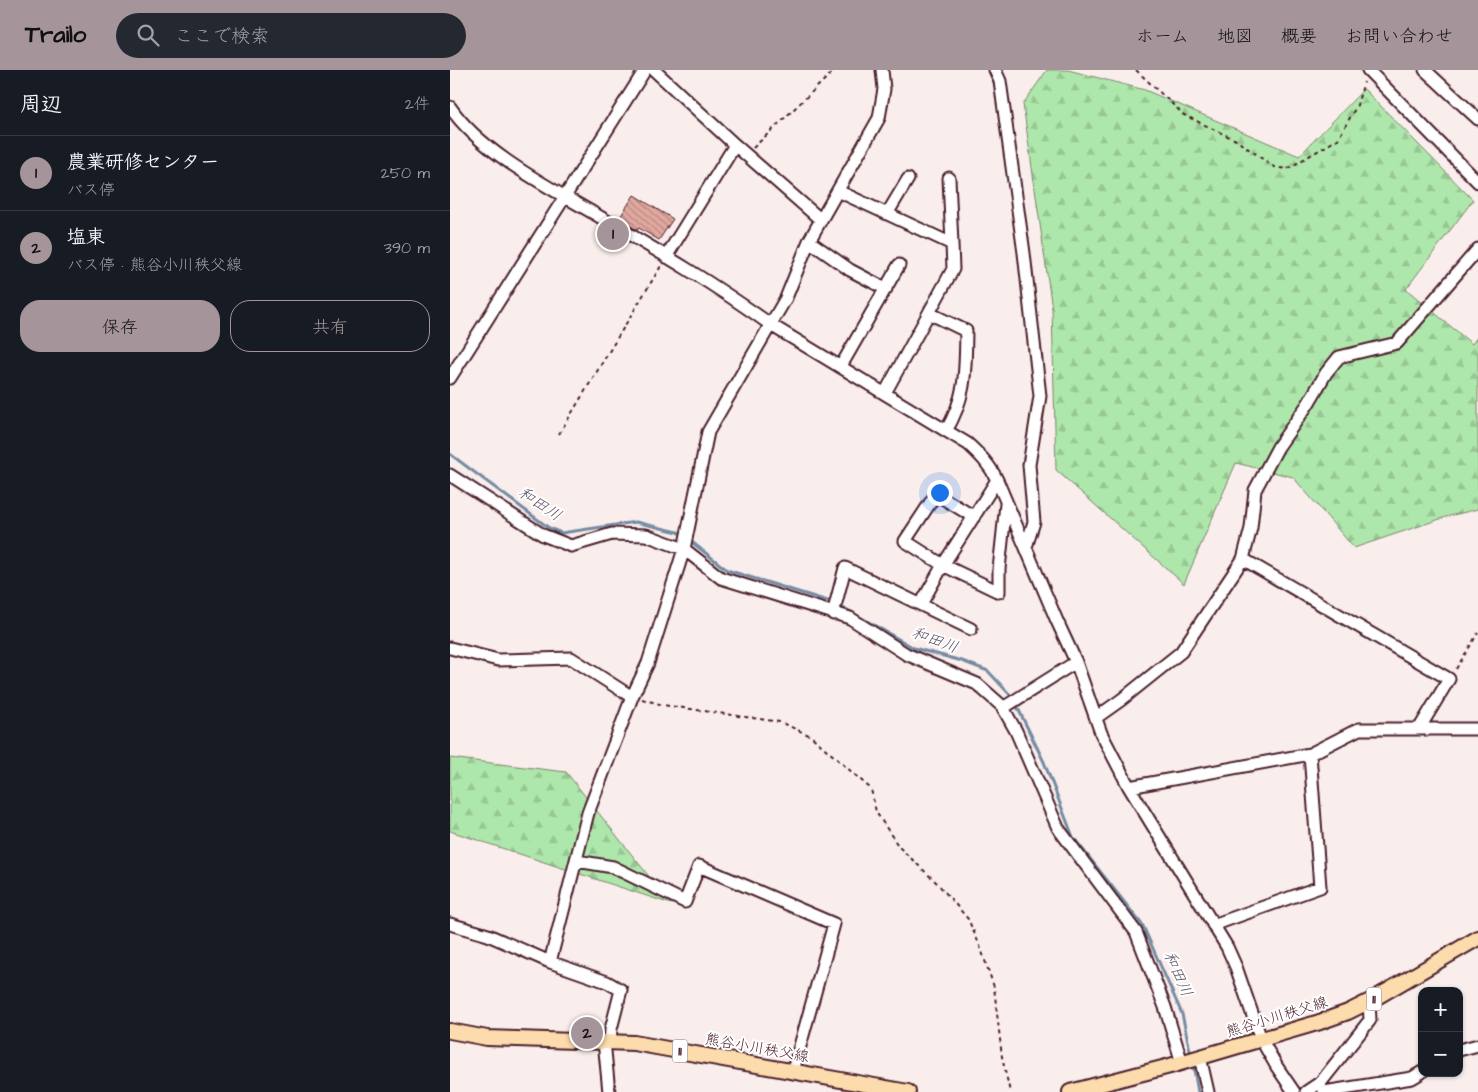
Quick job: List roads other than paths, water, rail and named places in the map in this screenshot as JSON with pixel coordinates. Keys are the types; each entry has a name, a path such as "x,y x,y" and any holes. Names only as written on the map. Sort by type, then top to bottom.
{"main road":[{"name":"熊谷小川秩父線","path":"1070,1092 1182,1063 1348,1012 1369,1002 1478,938"},
{"name":"熊谷小川秩父線","path":"450,1031 487,1038 607,1041 663,1048 908,1092"}],"street":[{"path":"450,378 645,70"},
{"path":"654,70 746,155 821,220"},
{"path":"550,962 588,812 632,697 648,663 684,549 708,432 786,298 809,241 879,118 884,89 882,70"},
{"path":"995,70 1000,81 1024,253 1040,396 1029,465 1034,522 1026,547"},
{"path":"1425,70 1478,119"},
{"path":"1366,74 1478,182"},
{"path":"450,107 472,133 503,158 666,257 771,325 968,444 980,455 997,480 1076,662 1101,733 1129,788 1214,925 1236,967 1261,1039 1294,1092"},
{"path":"666,257 735,145"},
{"path":"885,394 953,268 949,178"},
{"path":"887,214 908,179"},
{"path":"838,191 952,244"},
{"path":"809,241 850,270 886,289"},
{"path":"1097,718 1181,652 1243,558 1251,528 1255,490 1278,447 1308,404 1326,373 1339,358 1397,343 1478,249"},
{"path":"840,366 899,265"},
{"path":"929,313 966,331 964,387 956,413 946,431"},
{"path":"450,475 543,535 571,546 612,534 646,535 684,549 721,578 850,618 906,654 977,684 1003,708 1016,731 1058,828 1136,932 1165,1007 1182,1063"},
{"path":"921,604 943,565 997,480"},
{"path":"974,517 936,494 905,541 943,565 999,592 999,569 1006,503"},
{"path":"1243,558 1449,679 1420,729"},
{"path":"833,614 845,568 971,628"},
{"path":"450,648 498,660 571,658 632,697"},
{"path":"1003,708 1076,662"},
{"path":"1129,788 1310,754 1359,729 1478,729"},
{"path":"1214,925 1320,887 1310,754"},
{"path":"576,861 613,867 685,902 699,866 834,924 793,1071"},
{"path":"450,924 488,935 550,962 606,982 621,990 607,1041 609,1092"},
{"path":"1306,1092 1321,1082 1370,1020 1369,1002"},
{"path":"1463,1049 1478,1045"},
{"path":"1200,1057 1208,1092"},
{"path":"1324,1092 1412,1078 1418,1074"}],"waterway":[{"name":"和田川","path":"450,454 549,528 561,533 636,522 678,532 683,536"},
{"name":"和田川","path":"688,539 727,570 834,603"},
{"name":"和田川","path":"839,605 914,648 962,661 988,671 1013,698 1044,762 1073,837 1143,926 1182,1014 1191,1055"},
{"name":"和田川","path":"1193,1064 1198,1092"}],"place":[{"name":"農業研修センター","path":"613,234"},
{"name":"塩東","path":"587,1033"}]}
